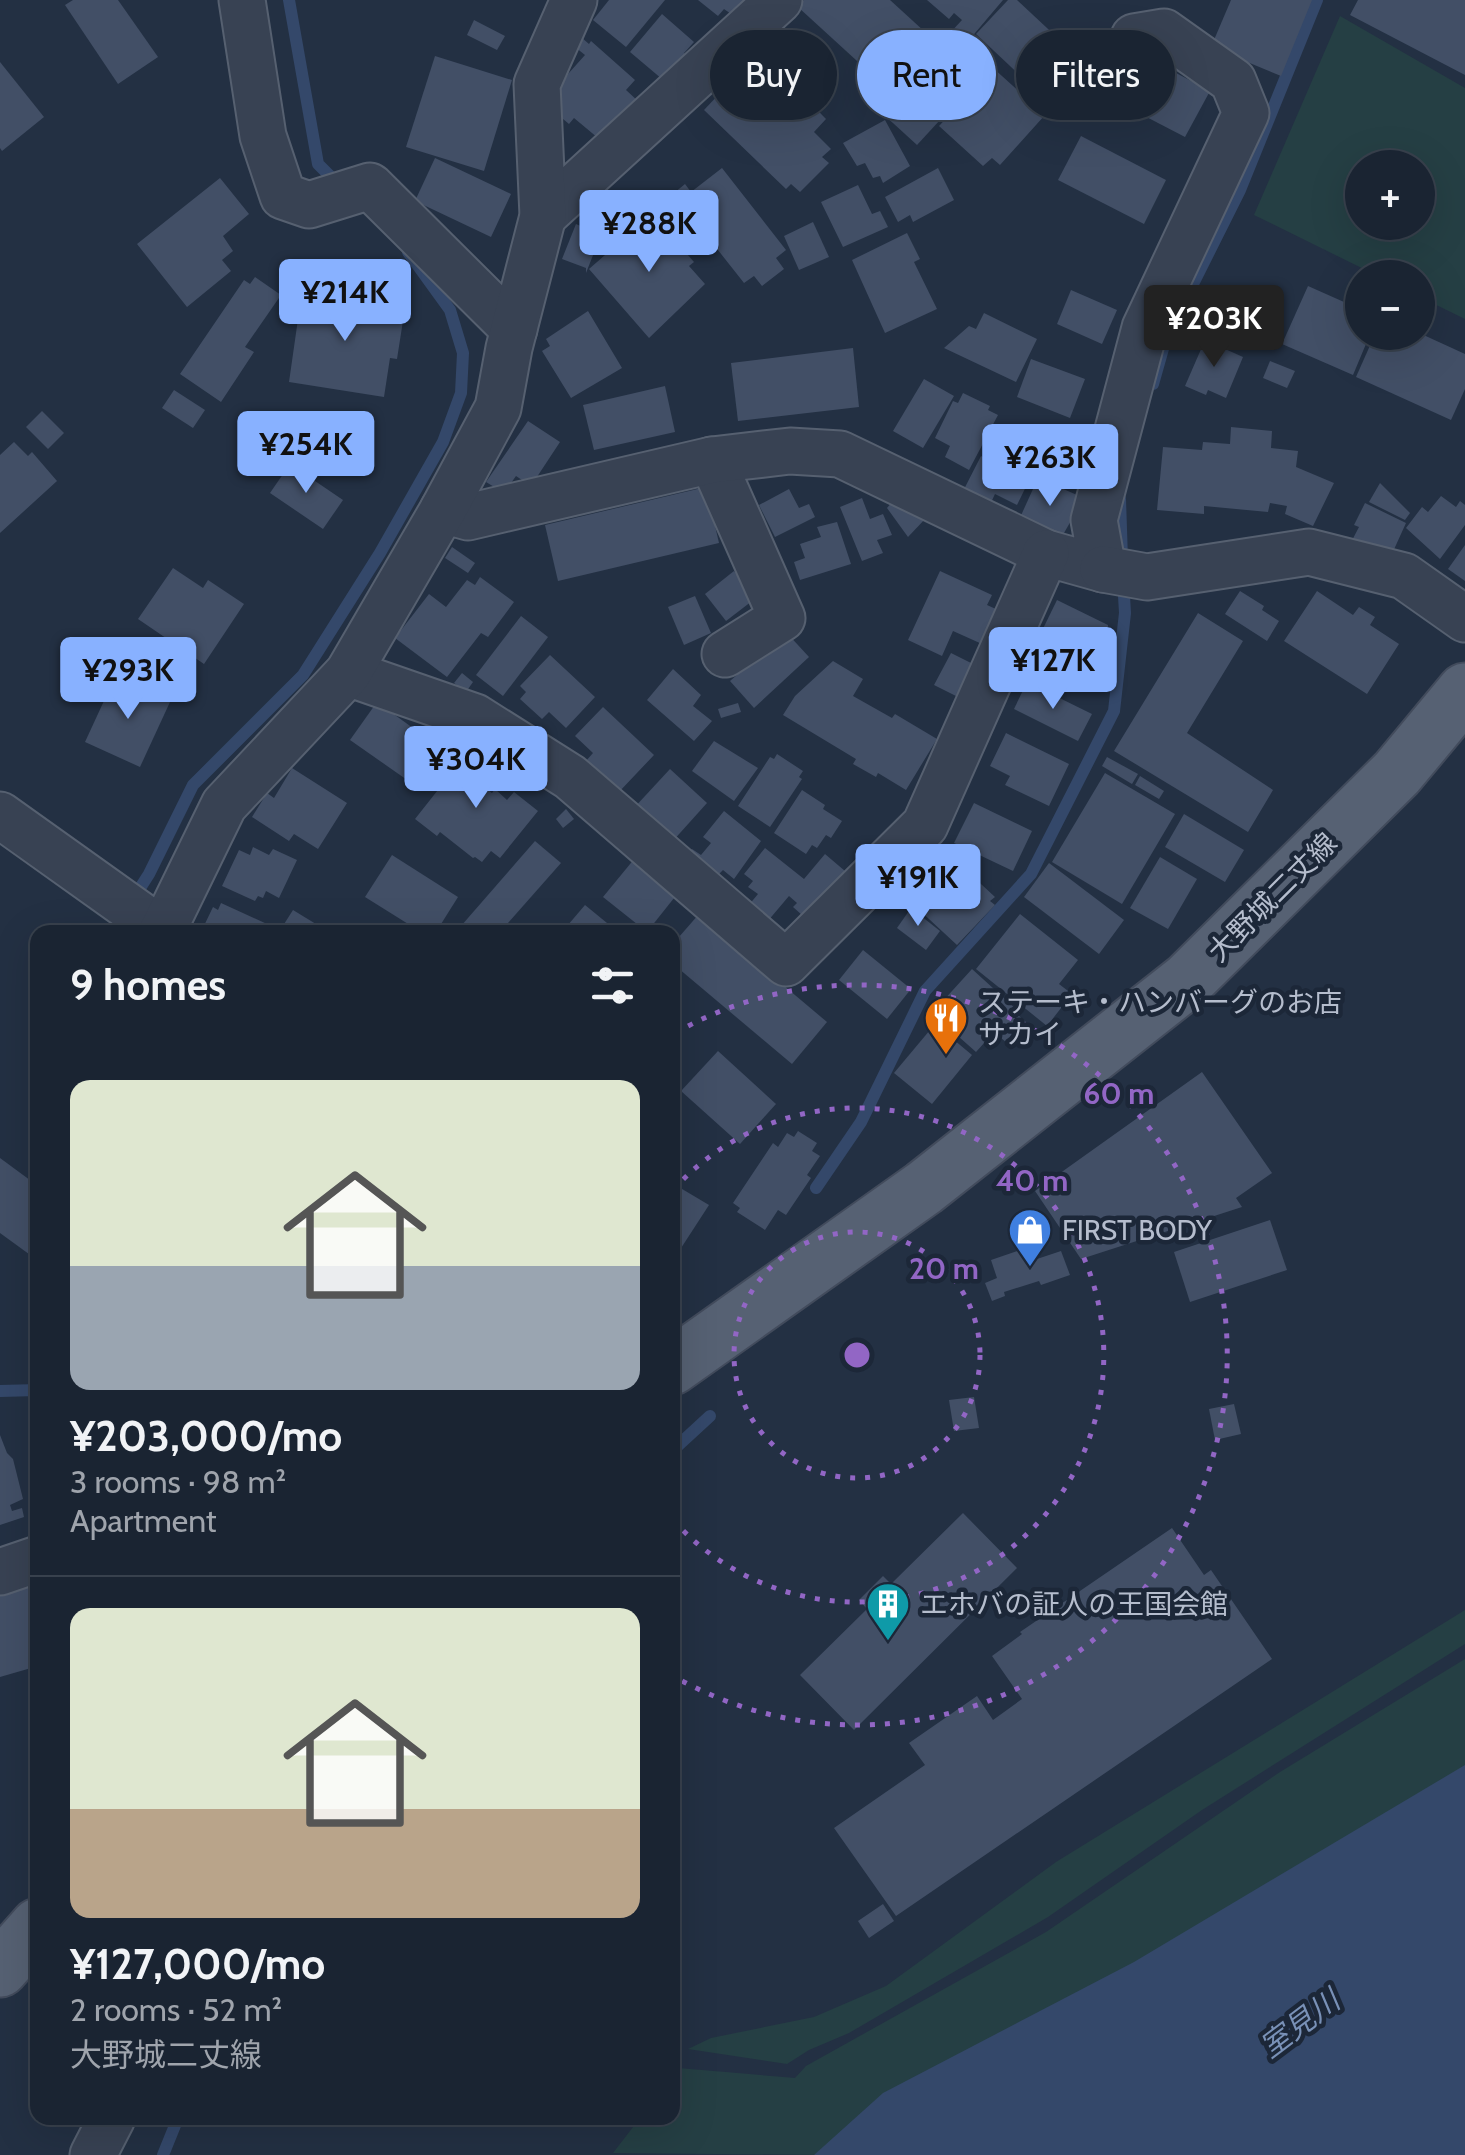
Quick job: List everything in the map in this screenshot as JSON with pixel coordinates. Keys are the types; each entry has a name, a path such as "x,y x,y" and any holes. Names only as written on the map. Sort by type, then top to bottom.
{"main road":[{"name":"大野城二丈線","path":"680,1361 924,1188 1188,980 1397,773 1465,692"},
{"path":"0,1969 30,1935"}],"street":[{"path":"242,0 264,136 283,196 309,205 370,186 514,329"},
{"path":"163,925 224,805 348,672 498,408 543,216 537,84 574,0"},
{"path":"543,216 778,0"},
{"path":"1103,569 1094,520 1145,328 1246,113 1233,81 1175,40"},
{"path":"443,510 468,517 712,460 790,451 840,454 1046,553 1103,569 1147,577 1310,552 1404,576 1465,619"},
{"path":"712,460 782,618 724,654"},
{"path":"348,672 475,717 570,777 786,963 925,825 1046,553"},
{"path":"5,832 114,896 153,925"},
{"path":"0,1572 30,1562"},
{"path":"92,2155 108,2125"}],"green space":[{"path":"1340,16 1465,88 1465,319 1435,304 1435,260 1345,260 1254,215"},
{"path":"1465,1610 1465,1644 1202,1810 1048,1917 849,2033 787,2064 688,2049 711,2038 814,2017 886,1986 1056,1862"},
{"path":"1465,1659 1465,1788 832,2155 613,2153 635,2125 680,2125 680,2068 795,2078 806,2066 1046,1932 1280,1772"}],"water":[{"name":"室見川","path":"1465,1765 1465,2155 814,2155 883,2093 1134,1962"}],"building":[{"path":"73,0 118,0 158,57 118,84 65,5"},
{"path":"609,0 665,0 626,47 593,20"},
{"path":"698,0 747,0 734,16 724,9 718,16"},
{"path":"804,0 890,0 923,30 857,30 857,61 837,43 837,30 823,30 798,7"},
{"path":"927,0 1003,0 978,30 953,30 962,20 954,13 949,19"},
{"path":"1008,0 1017,0 1049,30 1016,30 1016,72 996,53 996,30 980,30"},
{"path":"1231,0 1312,0 1281,76 1211,47"},
{"path":"1358,0 1465,0 1465,75 1350,15"},
{"path":"662,14 694,42 684,53 696,64 675,90 630,52"},
{"path":"474,20 505,36 497,50 467,35"},
{"path":"582,38 589,44 591,41 635,80 626,90 639,102 604,143 574,118 569,124 550,108 568,74 585,55 575,47"},
{"path":"435,56 512,80 484,171 406,147"},
{"path":"0,62 44,117 2,151 0,148"},
{"path":"996,71 1016,89 1016,120 1040,120 1000,165 992,158 983,166 939,126 945,120 996,120"},
{"path":"1175,72 1210,91 1185,137 1152,120 1175,120"},
{"path":"714,120 825,120 814,132 831,149 822,157 829,163 800,192 791,184 786,189"},
{"path":"885,120 910,166 883,183 880,176 873,178 865,163 857,166 843,143"},
{"path":"890,120 940,120 917,145"},
{"path":"1081,136 1166,180 1144,224 1058,180"},
{"path":"435,158 511,194 491,237 415,201"},
{"path":"722,168 786,250 776,258 784,269 762,286 754,276 744,283 695,221 690,226 668,198 685,184 691,192"},
{"path":"938,168 954,200 913,222 910,215 898,222 885,197"},
{"path":"220,178 249,214 223,236 233,251 222,260 231,271 187,307 137,244"},
{"path":"858,185 872,214 880,211 888,227 843,247 821,202"},
{"path":"652,214 694,262 689,266 705,284 649,338 589,269"},
{"path":"813,222 829,257 799,270 784,236"},
{"path":"576,224 601,235 586,273 586,268 562,259"},
{"path":"907,233 920,259 914,262 937,309 885,333 852,260"},
{"path":"255,277 281,295 245,347 254,352 221,402 180,374 244,280 250,284"},
{"path":"1308,286 1345,302 1345,350 1363,350 1353,375 1282,344"},
{"path":"1071,290 1117,310 1102,344 1057,324"},
{"path":"302,291 405,308 397,359 390,358 384,397 289,382"},
{"path":"588,311 622,368 571,398 542,351 550,346 546,339"},
{"path":"984,313 1037,339 1016,382 944,348 969,326 976,329"},
{"path":"1205,340 1243,357 1226,398 1185,386"},
{"path":"1435,340 1465,354 1465,389 1451,420 1356,377 1368,350 1435,350"},
{"path":"853,348 859,407 738,421 731,363"},
{"path":"1031,359 1085,379 1070,418 1017,397"},
{"path":"1270,361 1295,371 1287,388 1263,378"},
{"path":"924,379 954,396 923,448 893,431"},
{"path":"665,386 675,432 594,450 583,405"},
{"path":"174,390 205,410 193,428 162,408"},
{"path":"963,393 990,406 988,410 998,415 969,470 945,457 950,446 935,438 953,401 958,403"},
{"path":"42,411 64,433 48,449 26,427"},
{"path":"528,421 560,442 531,486 516,476 504,493 486,482"},
{"path":"1012,424 1027,431 1024,438 1045,448 1017,505 995,494 986,513 959,499 981,456 990,461 1006,428 1009,430"},
{"path":"1231,427 1272,431 1271,448 1298,451 1296,467 1334,483 1313,526 1285,514 1287,506 1270,503 1268,512 1204,506 1204,514 1157,510 1163,447 1202,450 1203,442 1230,444"},
{"path":"14,442 28,456 32,452 57,481 0,533 0,455"},
{"path":"290,464 343,500 323,529 270,493"},
{"path":"1038,478 1084,498 1060,540 1018,522"},
{"path":"1380,483 1410,513 1405,520 1369,502"},
{"path":"706,487 719,543 558,581 545,525"},
{"path":"789,489 799,508 809,504 815,517 775,537 759,505"},
{"path":"1441,496 1456,507 1460,501 1465,505 1465,525 1440,559 1406,528 1422,507 1428,512"},
{"path":"862,498 870,519 883,514 892,535 877,540 883,553 862,561 840,507"},
{"path":"892,502 926,518 908,537 887,508"},
{"path":"1365,503 1406,523 1386,567 1348,548"},
{"path":"837,522 851,564 800,580 794,562 805,558 800,544 821,537 817,527"},
{"path":"1465,545 1465,581 1448,569"},
{"path":"452,547 475,563 468,573 445,558"},
{"path":"173,568 203,588 208,580 244,604 204,664 138,619"},
{"path":"734,571 756,598 726,621 705,594"},
{"path":"940,571 992,595 987,605 998,610 982,644 953,631 942,656 908,640"},
{"path":"480,577 514,602 488,637 481,633 447,677 395,638 429,594 446,607 467,580 475,585"},
{"path":"1240,591 1279,621 1267,641 1225,614"},
{"path":"1317,591 1353,615 1359,607 1375,617 1370,625 1399,644 1367,694 1284,641"},
{"path":"695,596 711,633 684,645 668,607"},
{"path":"1057,600 1108,625 1105,673 1037,641"},
{"path":"1198,613 1243,641 1187,733 1273,790 1248,832 1114,751"},
{"path":"521,616 548,637 503,696 476,675"},
{"path":"786,632 809,657 754,708 730,681"},
{"path":"951,653 979,667 962,699 934,685"},
{"path":"550,655 595,697 566,728 549,712 542,719 520,699 526,692 520,686"},
{"path":"833,661 863,679 853,696 892,718 895,714 937,739 906,790 853,764 856,759 783,715 795,696"},
{"path":"673,669 701,695 693,706 712,721 694,741 647,700"},
{"path":"462,673 473,682 466,692 454,683"},
{"path":"115,677 170,702 140,767 85,742"},
{"path":"1027,682 1092,714 1078,741 1014,709"},
{"path":"377,702 446,752 420,789 350,740"},
{"path":"738,703 741,712 721,718 718,709"},
{"path":"603,707 654,755 618,793 586,761 593,753 575,736"},
{"path":"1006,733 1069,764 1049,806 1005,785 1010,776 990,766"},
{"path":"714,741 758,768 734,801 692,771"},
{"path":"475,743 493,757 475,780 507,800 514,792 538,811 500,858 491,851 482,862 415,819"},
{"path":"777,754 803,771 799,777 802,779 770,827 738,806 770,757 774,759"},
{"path":"1107,757 1138,774 1132,784 1102,766"},
{"path":"292,768 347,803 318,849 294,834 289,841 252,817 267,793 274,798"},
{"path":"670,769 707,803 671,843 633,809"},
{"path":"1105,773 1175,814 1122,904 1052,862"},
{"path":"1140,776 1164,791 1159,799 1135,785"},
{"path":"802,790 842,821 831,838 826,835 817,848 812,845 806,854 774,833"},
{"path":"974,803 1032,831 1013,871 954,843"},
{"path":"566,809 574,819 563,828 556,819"},
{"path":"724,811 761,841 734,879 723,870 716,877 682,861 692,849 701,855 711,843 703,837"},
{"path":"1184,814 1244,850 1225,882 1165,847"},
{"path":"535,841 561,863 506,925 462,925"},
{"path":"253,847 269,855 273,849 297,860 279,898 266,891 263,898 258,896 255,901 222,886 239,850 250,855"},
{"path":"765,848 804,879 825,854 852,877 812,924 793,907 797,903 789,896 767,922 748,906 758,894 748,887 753,881 744,874"},
{"path":"392,855 458,897 440,925 410,925 365,897"},
{"path":"1160,857 1197,879 1168,929 1130,908"},
{"path":"635,858 678,893 653,925 638,925 603,897"},
{"path":"953,858 995,897 990,901 995,905 957,945 902,894 914,881 918,885 926,876 932,881"},
{"path":"1049,863 1124,920 1099,954 1024,897"},
{"path":"221,903 267,924 204,925 213,907 218,910"},
{"path":"585,905 609,925 568,925"},
{"path":"911,908 940,931 926,950 897,928"},
{"path":"293,910 318,925 283,925"},
{"path":"699,914 827,1022 792,1064 680,970 680,936"},
{"path":"1020,914 1078,960 1059,984 1072,994 1047,1026 976,969"},
{"path":"863,950 911,989 887,1019 839,980"},
{"path":"972,969 1026,1022 1007,1043 994,1032 976,1052 932,1013"},
{"path":"935,1024 972,1055 932,1104 894,1073"},
{"path":"718,1051 776,1104 740,1144 681,1091"},
{"path":"1202,1072 1272,1173 1236,1198 1242,1207 1081,1259 1035,1191"},
{"path":"798,1131 817,1143 812,1151 820,1156 807,1175 811,1178 786,1215 778,1210 765,1230 737,1212 740,1208 733,1203 773,1143 778,1147 787,1133 794,1137"},
{"path":"0,1158 30,1180 30,1255 0,1233"},
{"path":"680,1188 709,1205 680,1250"},
{"path":"1270,1220 1287,1270 1190,1302 1174,1252"},
{"name":"FIRST BODY","path":"1032,1246 1037,1259 1061,1251 1070,1275 1004,1292 1005,1296 992,1301 985,1283 997,1278 991,1260"},
{"path":"974,1397 979,1428 954,1431 949,1400"},
{"path":"1234,1404 1241,1434 1215,1440 1209,1409"},
{"path":"0,1435 13,1459 23,1499 10,1505 12,1511 22,1508 24,1517 0,1525"},
{"name":"エホバの証人の王国会館","path":"963,1513 1017,1568 854,1730 800,1675 867,1609 859,1600 883,1576 891,1584"},
{"path":"1172,1528 1204,1575 1211,1570 1272,1659 896,1916 834,1828 925,1765 909,1743 977,1696 993,1720 1022,1699 992,1656 1020,1632"},
{"path":"30,1586 30,1668 0,1677 0,1595"},
{"path":"883,1904 894,1921 869,1938 858,1921"}],"waterway":[{"path":"289,0 318,164 340,186"},
{"path":"1153,384 1166,338 1240,190 1317,0"},
{"path":"116,925 149,874 193,785 303,675 380,553 443,442 461,393 463,353 450,310 408,252"},
{"path":"1120,499 1122,559"},
{"path":"816,1188 861,1122 925,991 1031,874 1114,711 1125,613 1123,579"},
{"path":"0,1391 30,1390"},
{"path":"680,1444 710,1416"},
{"path":"163,2155 175,2125"}],"place":[{"name":"ステーキ・ハンバーグのお店 サカイ","path":"946,1056"},
{"name":"FIRST BODY","path":"1030,1268"},
{"name":"エホバの証人の王国会館","path":"888,1642"}]}
